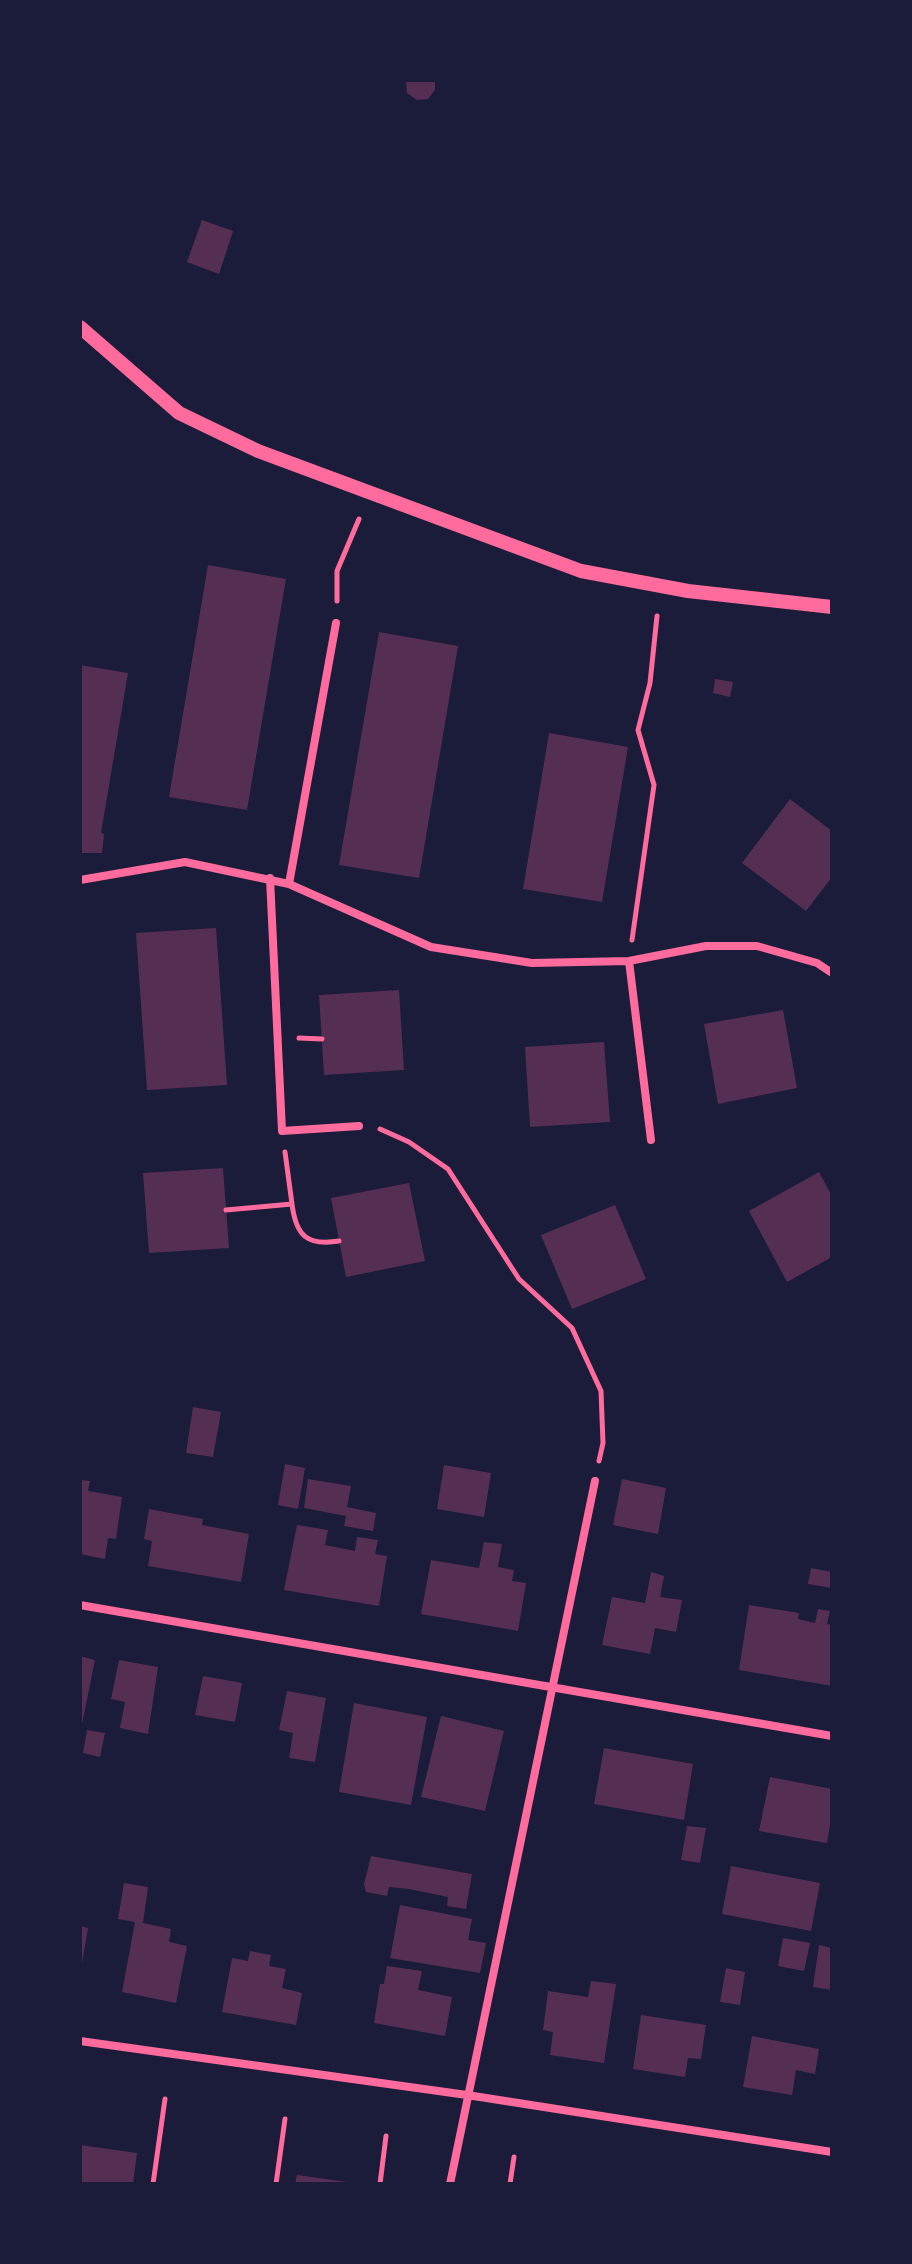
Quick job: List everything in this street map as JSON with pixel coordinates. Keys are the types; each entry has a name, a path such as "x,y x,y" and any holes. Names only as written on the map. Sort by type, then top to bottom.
{"street":[{"path":"80,327 179,413 258,451 581,571 688,591 832,607"},
{"path":"289,884 336,623"},
{"path":"80,880 185,862 289,884 431,947 532,963 629,961 706,946 757,946 817,963 832,973"},
{"path":"270,878 282,1131 359,1126"},
{"path":"629,961 651,1140"},
{"path":"450,2184 595,1481"},
{"path":"80,1605 832,1736"},
{"path":"80,2041 467,2095 832,2152"}],"path":[{"path":"336,623 337,571 359,519"},
{"path":"629,961 654,785 638,730 650,683 657,616"},
{"path":"359,1126 375,1127 409,1142 448,1169 519,1279 572,1328 601,1391 603,1443 595,1481"},
{"path":"282,1131 298,1230 315,1243 339,1241"},
{"path":"226,1210 292,1204"},
{"path":"153,2184 165,2099"},
{"path":"276,2184 285,2119"},
{"path":"380,2184 386,2136"},
{"path":"510,2184 514,2157"}],"building":[{"path":"406,80 435,80 435,90 428,99 417,100 407,93"},
{"path":"202,220 233,231 219,274 187,262"},
{"path":"208,565 286,579 247,810 169,797"},
{"path":"379,632 458,646 419,878 339,865"},
{"path":"80,665 128,673 101,833 104,834 102,853 80,853"},
{"path":"715,679 733,682 730,697 713,693"},
{"path":"549,733 628,747 602,902 523,889"},
{"path":"790,799 832,831 832,877 806,911 742,863"},
{"path":"216,928 227,1085 147,1090 136,933"},
{"path":"399,990 404,1070 324,1075 319,995"},
{"path":"783,1010 797,1088 718,1104 704,1024"},
{"path":"604,1042 610,1122 530,1127 525,1047"},
{"path":"223,1168 229,1248 149,1253 143,1173"},
{"path":"819,1172 832,1196 832,1257 787,1282 749,1211"},
{"path":"409,1183 425,1261 346,1277 331,1198"},
{"path":"615,1205 646,1279 572,1309 541,1235"},
{"path":"193,1407 221,1412 213,1457 186,1453"},
{"path":"285,1464 305,1468 298,1509 278,1505"},
{"path":"444,1465 491,1473 484,1517 437,1509"},
{"path":"308,1479 351,1486 347,1507 376,1513 373,1531 344,1526 346,1516 304,1508"},
{"path":"622,1479 666,1488 658,1534 613,1525"},
{"path":"80,1480 90,1481 88,1491 122,1497 116,1539 108,1538 105,1559 80,1554"},
{"path":"149,1509 203,1519 202,1525 249,1534 241,1582 148,1566 152,1541 144,1539"},
{"path":"297,1525 328,1530 325,1545 355,1551 357,1537 378,1540 375,1554 387,1556 379,1606 284,1590"},
{"path":"484,1542 502,1544 498,1567 514,1570 512,1581 526,1583 518,1631 421,1614 431,1560 479,1568"},
{"path":"811,1568 832,1572 832,1588 808,1584"},
{"path":"651,1572 664,1576 660,1597 682,1600 676,1632 655,1628 650,1654 602,1645 612,1597 645,1603"},
{"path":"749,1605 799,1613 798,1619 815,1623 818,1609 830,1611 827,1624 832,1625 832,1686 739,1670"},
{"path":"80,1656 95,1660 81,1729 80,1729"},
{"path":"119,1660 158,1667 148,1734 120,1728 125,1702 111,1699"},
{"path":"203,1676 242,1683 235,1722 195,1715"},
{"path":"287,1691 326,1698 315,1762 289,1758 293,1733 279,1730"},
{"path":"354,1703 427,1717 411,1805 339,1792"},
{"path":"441,1716 504,1731 485,1811 421,1797"},
{"path":"87,1730 105,1733 100,1757 83,1753"},
{"path":"604,1748 693,1764 684,1820 594,1804"},
{"path":"770,1777 832,1789 827,1843 759,1831"},
{"path":"687,1826 706,1828 700,1863 681,1860"},
{"path":"371,1856 472,1874 466,1909 447,1906 448,1897 409,1889 389,1887 387,1896 366,1892 364,1884"},
{"path":"731,1866 820,1883 811,1931 722,1914"},
{"path":"124,1883 148,1887 143,1923 171,1929 169,1942 187,1946 176,2003 122,1992 135,1922 118,1919"},
{"path":"400,1905 472,1919 468,1940 486,1943 480,1973 390,1958"},
{"path":"80,1926 88,1928 82,1963 80,1963"},
{"path":"783,1938 810,1943 804,1971 778,1966"},
{"path":"819,1945 832,1948 832,1990 813,1987"},
{"path":"250,1951 271,1955 269,1966 286,1969 282,1988 302,1993 296,2025 222,2012 232,1958 248,1961"},
{"path":"387,1966 422,1971 418,1990 452,1997 445,2036 374,2023 380,1984 384,1984"},
{"path":"726,1968 745,1972 740,2005 720,2002"},
{"path":"591,1981 616,1984 604,2063 550,2055 553,2032 543,2030 548,1991 588,1997"},
{"path":"641,2015 706,2025 701,2059 688,2058 685,2077 633,2069"},
{"path":"752,2036 819,2049 815,2074 796,2070 792,2095 743,2087"},
{"path":"80,2145 137,2153 133,2184 80,2184"},
{"path":"297,2175 347,2182 347,2184 295,2184"}]}
